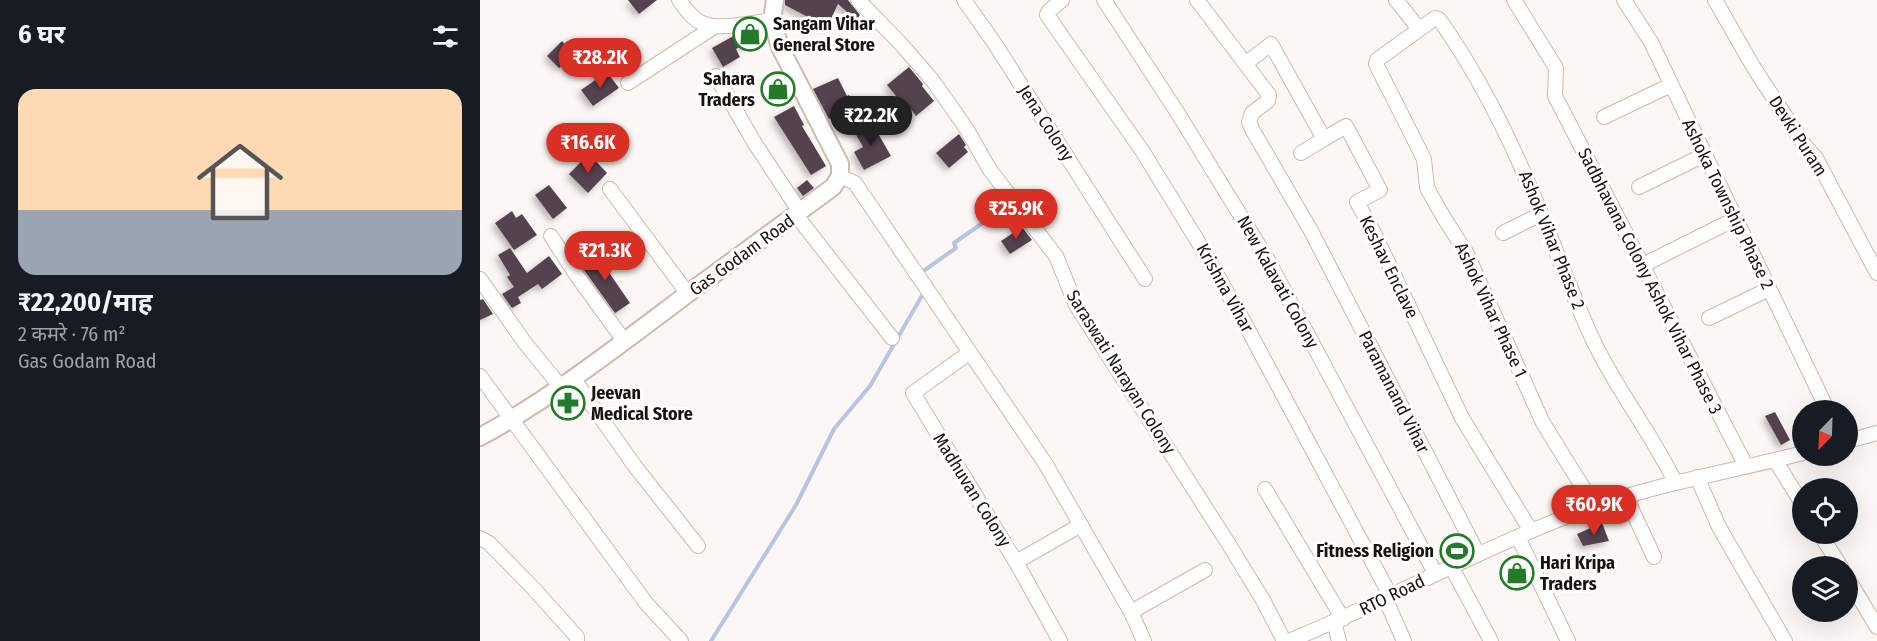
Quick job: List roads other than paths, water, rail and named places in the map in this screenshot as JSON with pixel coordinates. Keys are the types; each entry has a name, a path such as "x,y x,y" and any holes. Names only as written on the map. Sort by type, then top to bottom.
{"main road":[{"path":"775,0 772,20 780,47 840,164 840,176"},
{"name":"Gas Godam Road","path":"480,437 512,419 625,342 833,187 840,176"}],"street":[{"path":"679,0 694,18 714,27 772,20"},
{"name":"Saraswati Narayan Colony","path":"858,0 933,81 966,128 990,170 1056,256 1076,305 1228,543 1263,600 1284,641"},
{"name":"Jena Colony","path":"964,0 1002,54 1145,279"},
{"name":"Krishna Vihar","path":"1062,0 1047,15 1143,152 1197,240 1243,320 1387,597"},
{"name":"New Kalavati Colony","path":"1104,0 1177,112 1269,262 1435,573"},
{"path":"1197,0 1246,63 1270,45 1272,46 1324,139 1301,153"},
{"path":"1396,0 1419,29"},
{"name":"Sadbhavana Colony Ashok Vihar Phase 3","path":"1514,0 1556,68 1555,96 1746,466"},
{"name":"Ashoka Township Phase 2","path":"1624,0 1651,42 1823,400"},
{"name":"Devki Puram","path":"1715,0 1754,68 1805,146 1816,158 1877,273"},
{"name":"Ashok Vihar Phase 2","path":"1419,29 1438,18 1452,37 1511,142 1595,345 1675,482"},
{"path":"628,83 714,27"},
{"name":"Ashok Vihar Phase 1","path":"1419,29 1377,60 1376,64 1424,159 1427,188 1466,252 1544,423 1595,507"},
{"name":"Paramanand Vihar","path":"1246,63 1269,95 1268,101 1252,113 1249,122 1253,131 1310,230 1478,554"},
{"path":"716,76 798,213 892,338"},
{"path":"1604,117 1671,85"},
{"name":"Keshav Enclave","path":"1324,139 1346,126 1380,190 1358,202 1462,418 1525,534"},
{"path":"1640,187 1704,155"},
{"path":"840,176 855,183 1046,463 1131,612 1143,641"},
{"path":"610,189 688,294"},
{"path":"1503,233 1541,214"},
{"path":"1641,266 1735,219"},
{"path":"552,236 577,276 625,342"},
{"path":"480,279 525,344 567,382 698,546"},
{"path":"1709,318 1769,289"},
{"name":"Madhuvan Colony","path":"962,358 913,393 1016,562 1060,641"},
{"path":"480,376 646,603 681,641"},
{"path":"1858,438 1877,433"},
{"name":"RTO Road","path":"1289,641 1338,621 1478,554 1595,507 1675,482 1792,456"},
{"path":"1775,460 1792,487"},
{"path":"1697,477 1719,527 1785,641"},
{"path":"1265,489 1338,621 1339,641"},
{"path":"1626,497 1654,557"},
{"path":"1016,562 1081,525"},
{"path":"1525,534 1568,641"},
{"path":"480,538 489,543 534,589 577,637 577,641"},
{"path":"1451,566 1491,641"},
{"path":"1131,612 1205,570"},
{"path":"1858,596 1877,627"},
{"path":"1387,597 1404,641"}],"waterway":[{"path":"923,275 922,272 956,248 954,243 984,222"},
{"path":"711,641 796,505 834,429 870,386 924,292"}],"place":[{"name":"Sangam Vihar General Store","path":"750,34"},
{"name":"Sahara Traders","path":"778,89"},
{"name":"Jeevan Medical Store","path":"568,403"},
{"name":"Fitness Religion","path":"1457,551"},
{"name":"Hari Kripa Traders","path":"1517,573"}]}
